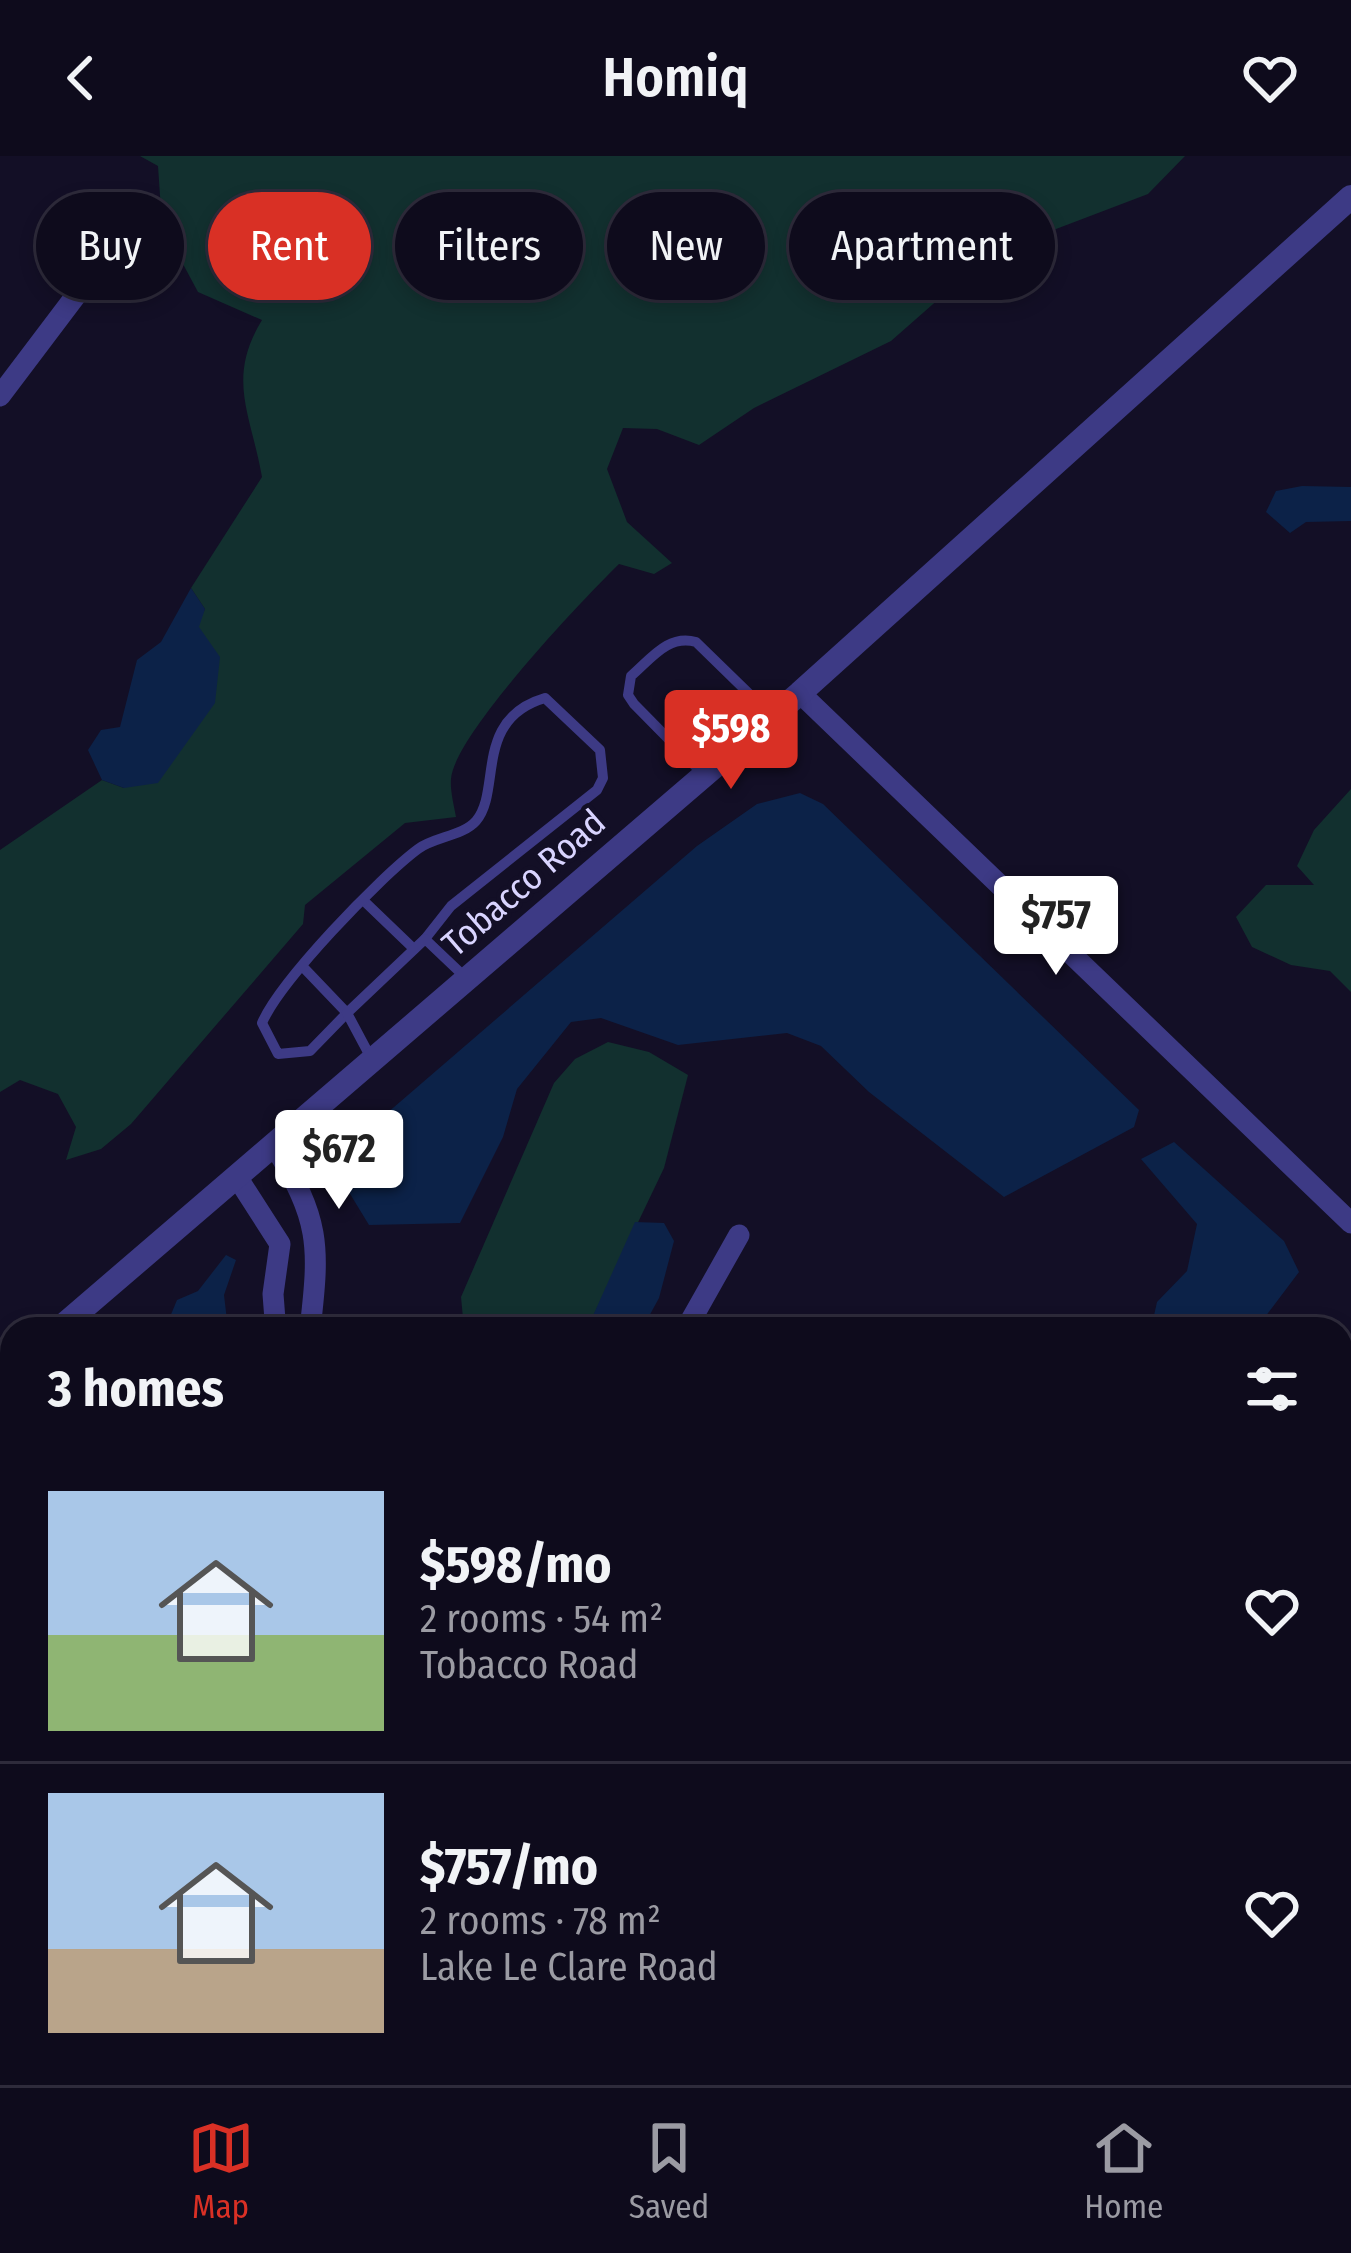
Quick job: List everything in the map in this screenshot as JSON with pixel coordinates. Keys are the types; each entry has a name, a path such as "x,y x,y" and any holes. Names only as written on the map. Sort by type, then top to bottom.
{"street":[{"name":"Tobacco Road","path":"73,1317 800,693 1351,197"},
{"path":"0,396 72,300"},
{"path":"800,693 1351,1223"},
{"path":"274,1145 303,1192 319,1246 311,1317"},
{"path":"237,1177 280,1244 275,1317"},
{"path":"693,1317 740,1235"},
{"path":"277,1264 316,1274"}],"lane":[{"path":"704,775 628,694 631,676 673,640 696,641 772,717"},
{"path":"545,698 600,750 603,778 597,790 452,905 424,939 310,1051 278,1054 262,1023 304,968 416,850 473,824 483,805 490,755 502,733 521,710 545,698"},
{"path":"364,901 414,949"},
{"path":"424,939 467,979"},
{"path":"304,968 347,1013 372,1061"}],"green space":[{"path":"140,156 1185,156 1148,194 1055,229 1055,192 789,192 789,300 938,300 891,341 754,408 699,445 657,429 623,428 607,469 627,522 672,563 654,574 619,564 523,668 474,732 451,779 456,817 405,823 305,905 303,924 131,1124 101,1149 66,1160 76,1127 58,1094 20,1080 0,1092 0,850 102,780 124,788 205,609 191,588 262,477 243,379 251,341 262,320 216,300 371,300 371,192 208,192 208,296 198,292 184,266 184,192 160,192 158,166"},
{"path":"1351,789 1351,992 1330,971 1291,965 1252,947 1236,917 1266,885 1314,885 1297,866 1314,830"},
{"path":"608,1042 649,1052 688,1075 664,1168 593,1317 463,1317 461,1297 554,1083 575,1059"}],"water":[{"path":"1302,486 1351,487 1351,521 1306,522 1290,533 1266,512 1276,491"},
{"path":"191,588 205,609 199,627 220,657 215,703 158,783 124,788 102,780 88,750 101,730 120,727 137,660 161,642"},
{"path":"800,793 823,804 1139,1110 1134,1127 1004,1197 869,1092 821,1046 787,1033 678,1045 601,1018 571,1022 517,1089 503,1137 460,1223 369,1225 344,1184 343,1158 357,1139 697,846 757,804"},
{"path":"1174,1142 1284,1241 1299,1272 1265,1317 1154,1317 1157,1302 1187,1271 1197,1224 1141,1159"},
{"path":"635,1222 664,1223 674,1241 659,1298 649,1317 592,1317"},
{"path":"226,1255 236,1260 224,1295 227,1317 170,1317 177,1300 198,1291"}]}
